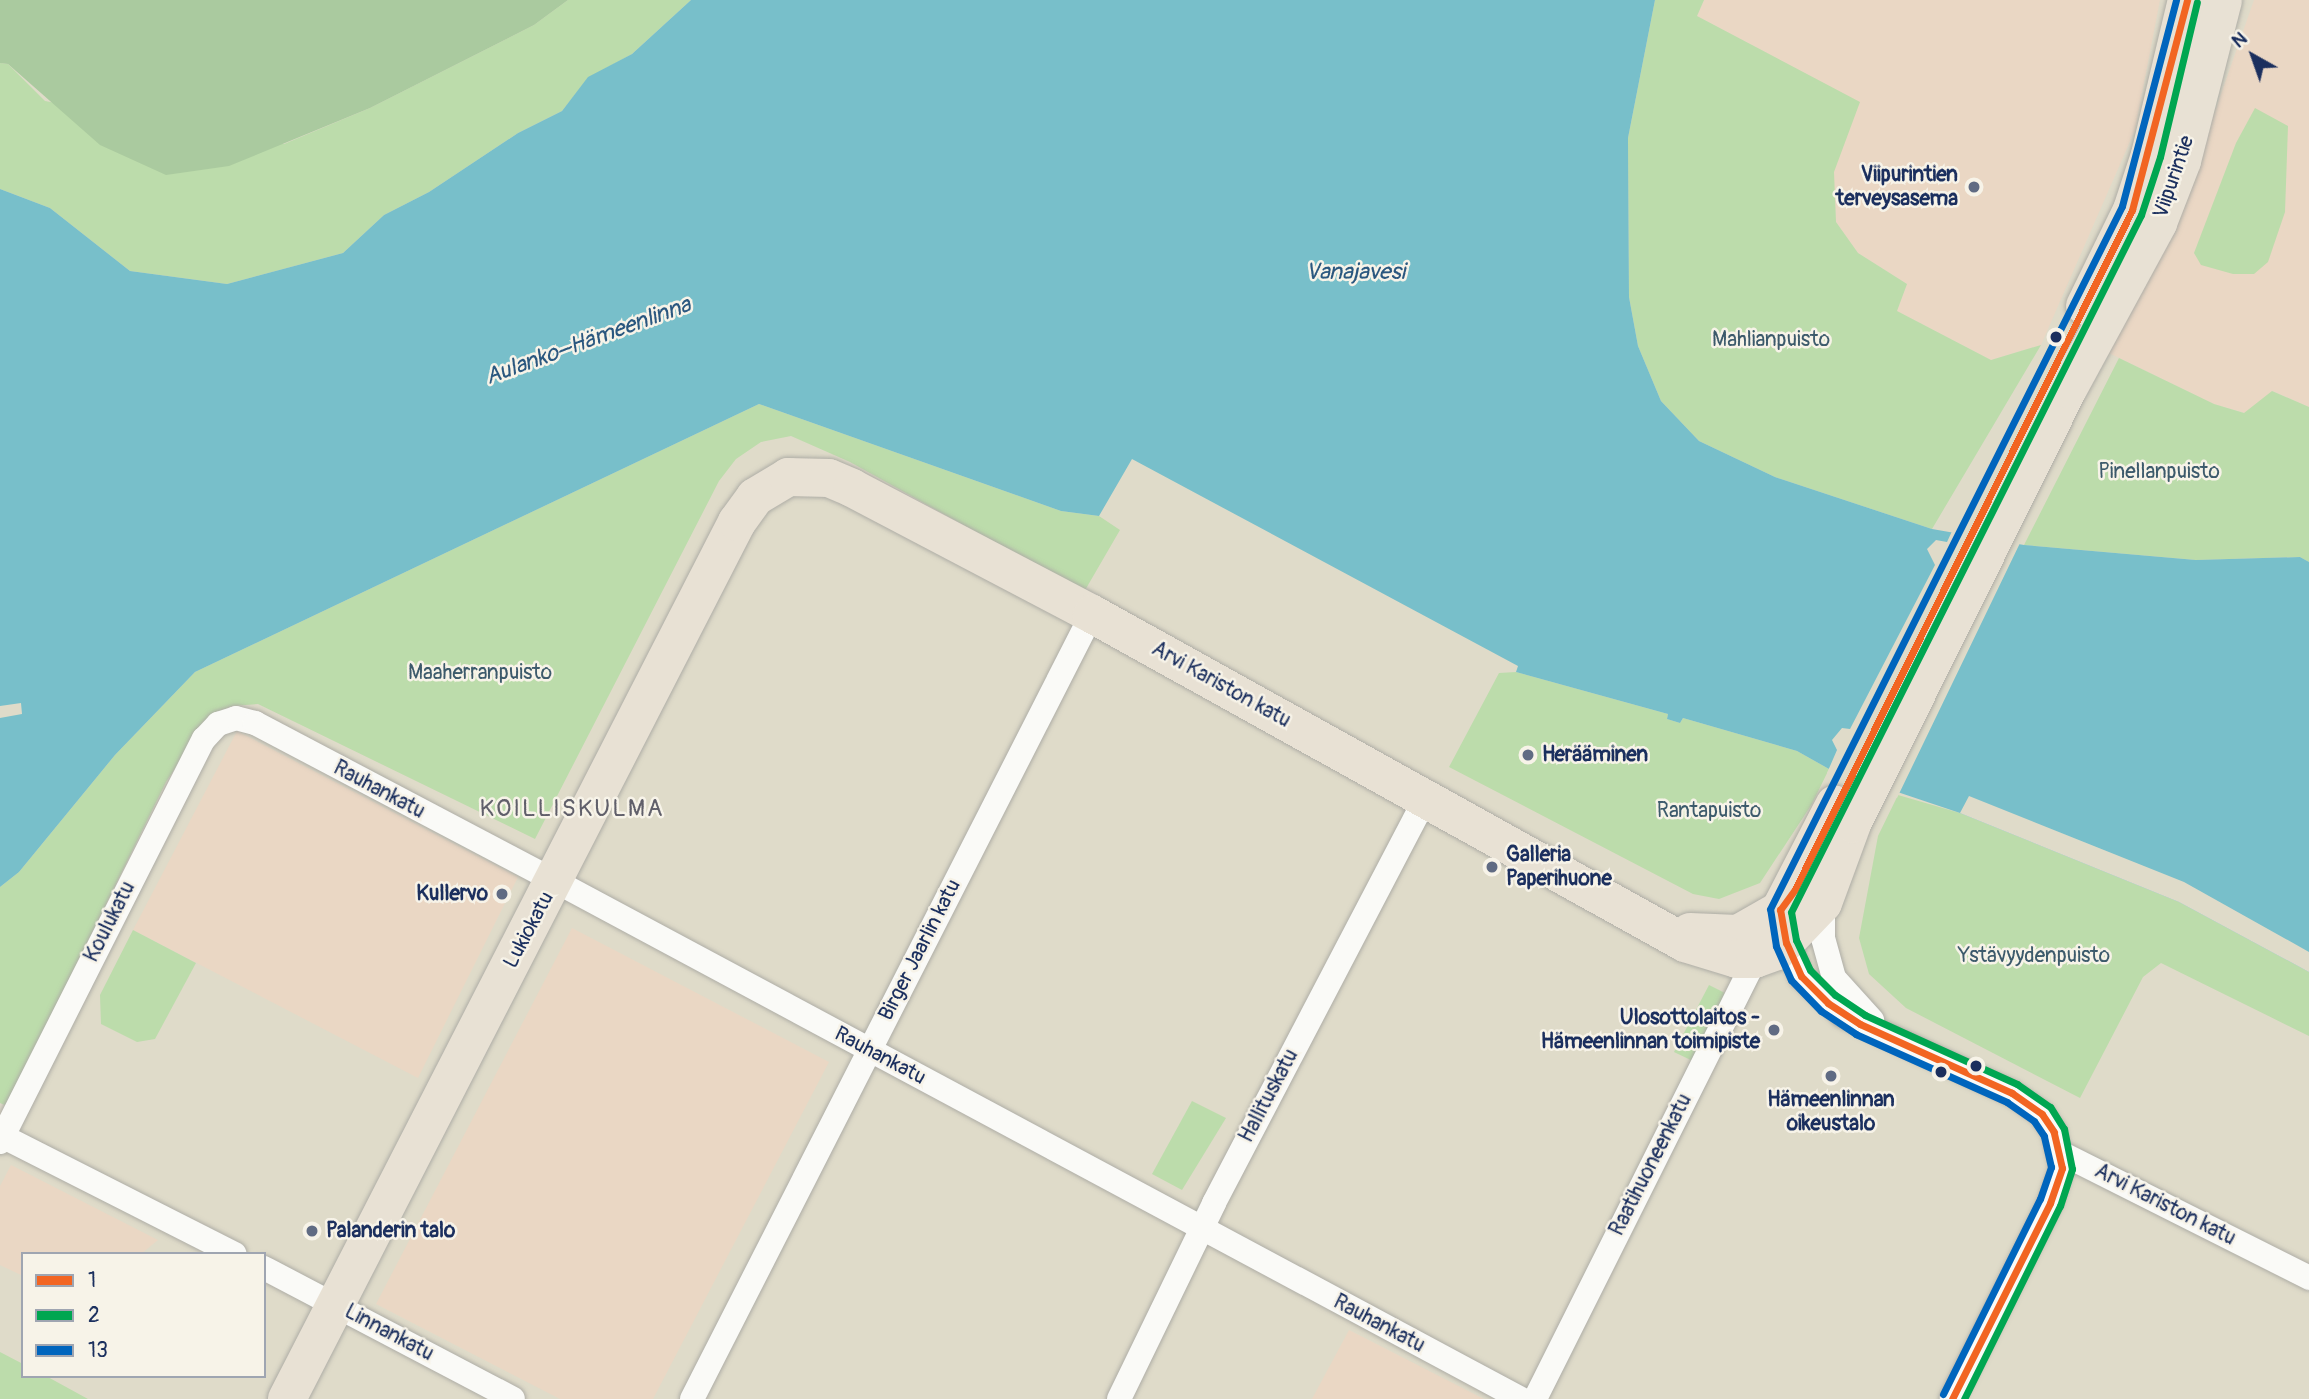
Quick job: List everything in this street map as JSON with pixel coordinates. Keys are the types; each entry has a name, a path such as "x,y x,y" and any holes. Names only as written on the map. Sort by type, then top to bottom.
{"main road":[{"name":"Viipurintie","path":"1772,944 1841,818 2007,490 2132,210 2150,155 2187,0"},
{"name":"Viipurintie","path":"2007,490 2068,389 2158,223 2182,162 2223,0"},
{"name":"Arvi Kariston katu","path":"788,477 829,478 852,488 1092,614 1645,919 1713,936 1772,944"},
{"name":"Lukiokatu","path":"287,1399 737,522 755,497 788,477"},
{"name":"Viipurintie","path":"1772,944 1823,903 1841,818"}],"street":[{"name":"Birger Jaarlin katu","path":"692,1399 1092,614"},
{"name":"Rauhankatu","path":"236,718 256,723 555,881 1521,1399"},
{"name":"Koulukatu","path":"1,1138 204,739 218,724 236,718"},
{"name":"Hallituskatu","path":"1119,1399 1202,1229 1426,797"},
{"path":"1823,903 1823,938 1830,966 1845,995 1892,1036"},
{"path":"1772,944 1843,1015 2026,1101 2042,1114 2061,1153 2062,1168 2050,1203 1952,1399"},
{"name":"Arvi Kariston katu","path":"1772,944 1830,966"},
{"name":"Raatihuoneenkatu","path":"1535,1399 1772,944"},
{"path":"1,1138 231,1252"},
{"name":"Arvi Kariston katu","path":"2061,1153 2309,1278"},
{"name":"Linnankatu","path":"266,1269 513,1399"}],"shaded area":[{"name":"Viipurintien terveysasema","path":"1704,0 2160,0 2135,130 2041,345 1991,360 1897,311 1907,284 1858,253 1836,222 1833,172 1859,102 1697,16"},
{"path":"2254,0 2309,0 2309,407 2273,391 2245,413 2214,404 2109,353 2188,188"},
{"path":"237,731 518,877 418,1078 133,930"},
{"path":"572,928 829,1062 653,1399 560,1399 376,1304"},
{"path":"11,1165 158,1240 143,1252 21,1252 21,1275 0,1265 0,1186"},
{"path":"1349,1330 1484,1399 1312,1399"}],"green space":[{"path":"0,0 568,0 534,25 370,108 229,166 166,175 100,145 8,64 0,63"},
{"path":"568,0 691,0 632,54 588,78 562,111 518,133 429,192 384,215 343,253 227,284 130,271 50,208 0,189 0,63 8,64 45,101 284,144 370,108 534,25"},
{"name":"Mahlianpuisto","path":"1655,0 1704,0 1697,16 1860,102 1834,172 1836,222 1858,253 1907,284 1897,311 1991,360 2041,345 1932,529 1775,477 1699,441 1661,401 1638,346 1629,297 1628,138"},
{"path":"2255,108 2288,126 2285,212 2268,262 2254,274 2233,274 2201,265 2194,253 2236,143"},
{"name":"Pinellanpuisto","path":"2119,358 2214,404 2244,413 2272,391 2309,407 2309,562 2300,557 2196,560 2024,545"},
{"name":"Maaherranpuisto","path":"759,404 1061,511 1099,516 1120,530 1084,592 850,462 791,436 761,442 736,459 719,481 535,839 258,704 232,706 210,716 166,782 7,1106 0,1103 0,887 19,872 115,755 195,672"},
{"name":"Rantapuisto","path":"1516,672 1668,714 1667,719 1680,723 1683,718 1797,751 1829,769 1812,804 1760,883 1719,899 1693,894 1449,767 1499,673"},
{"name":"Ystävyydenpuisto","path":"1898,795 1960,813 2179,902 2309,972 2309,1036 2161,963 2143,977 2080,1098 1906,1008 1869,974 1859,938 1878,836"},
{"path":"133,930 196,963 155,1039 137,1042 101,1024 100,995"},
{"path":"1709,985 1735,998 1701,1065 1674,1052"},
{"path":"1192,1101 1226,1118 1182,1190 1152,1174"},
{"path":"0,1352 21,1363 21,1378 50,1378 88,1399 0,1399"}],"water":[{"name":"Vanajavesi","path":"691,0 1655,0 1628,138 1629,297 1638,346 1661,401 1699,441 1775,477 1932,529 2024,545 2196,560 2300,557 2309,562 2309,972 2179,902 1960,813 1829,769 1797,751 1683,718 1680,723 1667,719 1668,714 1516,672 1518,666 1132,459 1099,516 1061,511 759,404 195,672 115,755 19,872 0,887 0,189 50,208 130,271 227,284 343,253 384,215 429,192 518,133 562,111 588,77 632,54"}],"pier":[{"path":"1953,529 2021,541 1897,798 1827,773 1837,750 1832,740 1842,728 1850,729 1935,565 1927,549 1936,540 1947,542"},
{"path":"21,703 22,714 0,718 0,706"},
{"path":"1969,796 2184,882 2309,952 2309,972 2179,902 1960,813"}],"transit line":[{"name":"13","path":"1943,1394 2040,1199 2051,1167 2044,1136 2034,1121 2007,1102 1856,1034 1821,1011 1791,980 1776,946 1770,909 2122,206 2176,0"},
{"name":"1","path":"1952,1399 2050,1203 2062,1168 2054,1132 2042,1114 2012,1093 1860,1024 1828,1003 1801,976 1786,943 1780,910 1795,889 2132,210 2187,0"},
{"name":"2","path":"1964,1399 2060,1206 2072,1169 2064,1129 2050,1107 2017,1084 1865,1015 1835,995 1810,970 1796,940 1791,912 2141,215 2160,157 2197,2"}],"place":[{"name":"Viipurintien terveysasema","path":"1974,187"},
{"name":"Herääminen","path":"1528,755"},
{"name":"Galleria Paperihuone","path":"1492,867"},
{"name":"Kullervo","path":"502,894"},
{"name":"Ulosottolaitos - Hämeenlinnan toimipiste","path":"1774,1030"},
{"name":"Hämeenlinnan oikeustalo","path":"1831,1076"},
{"name":"Palanderin talo","path":"312,1231"}],"district":[{"name":"KOILLISKULMA","path":"572,809"}],"water label":[{"name":"Aulanko–Hämeenlinna","path":"588,341"}]}
